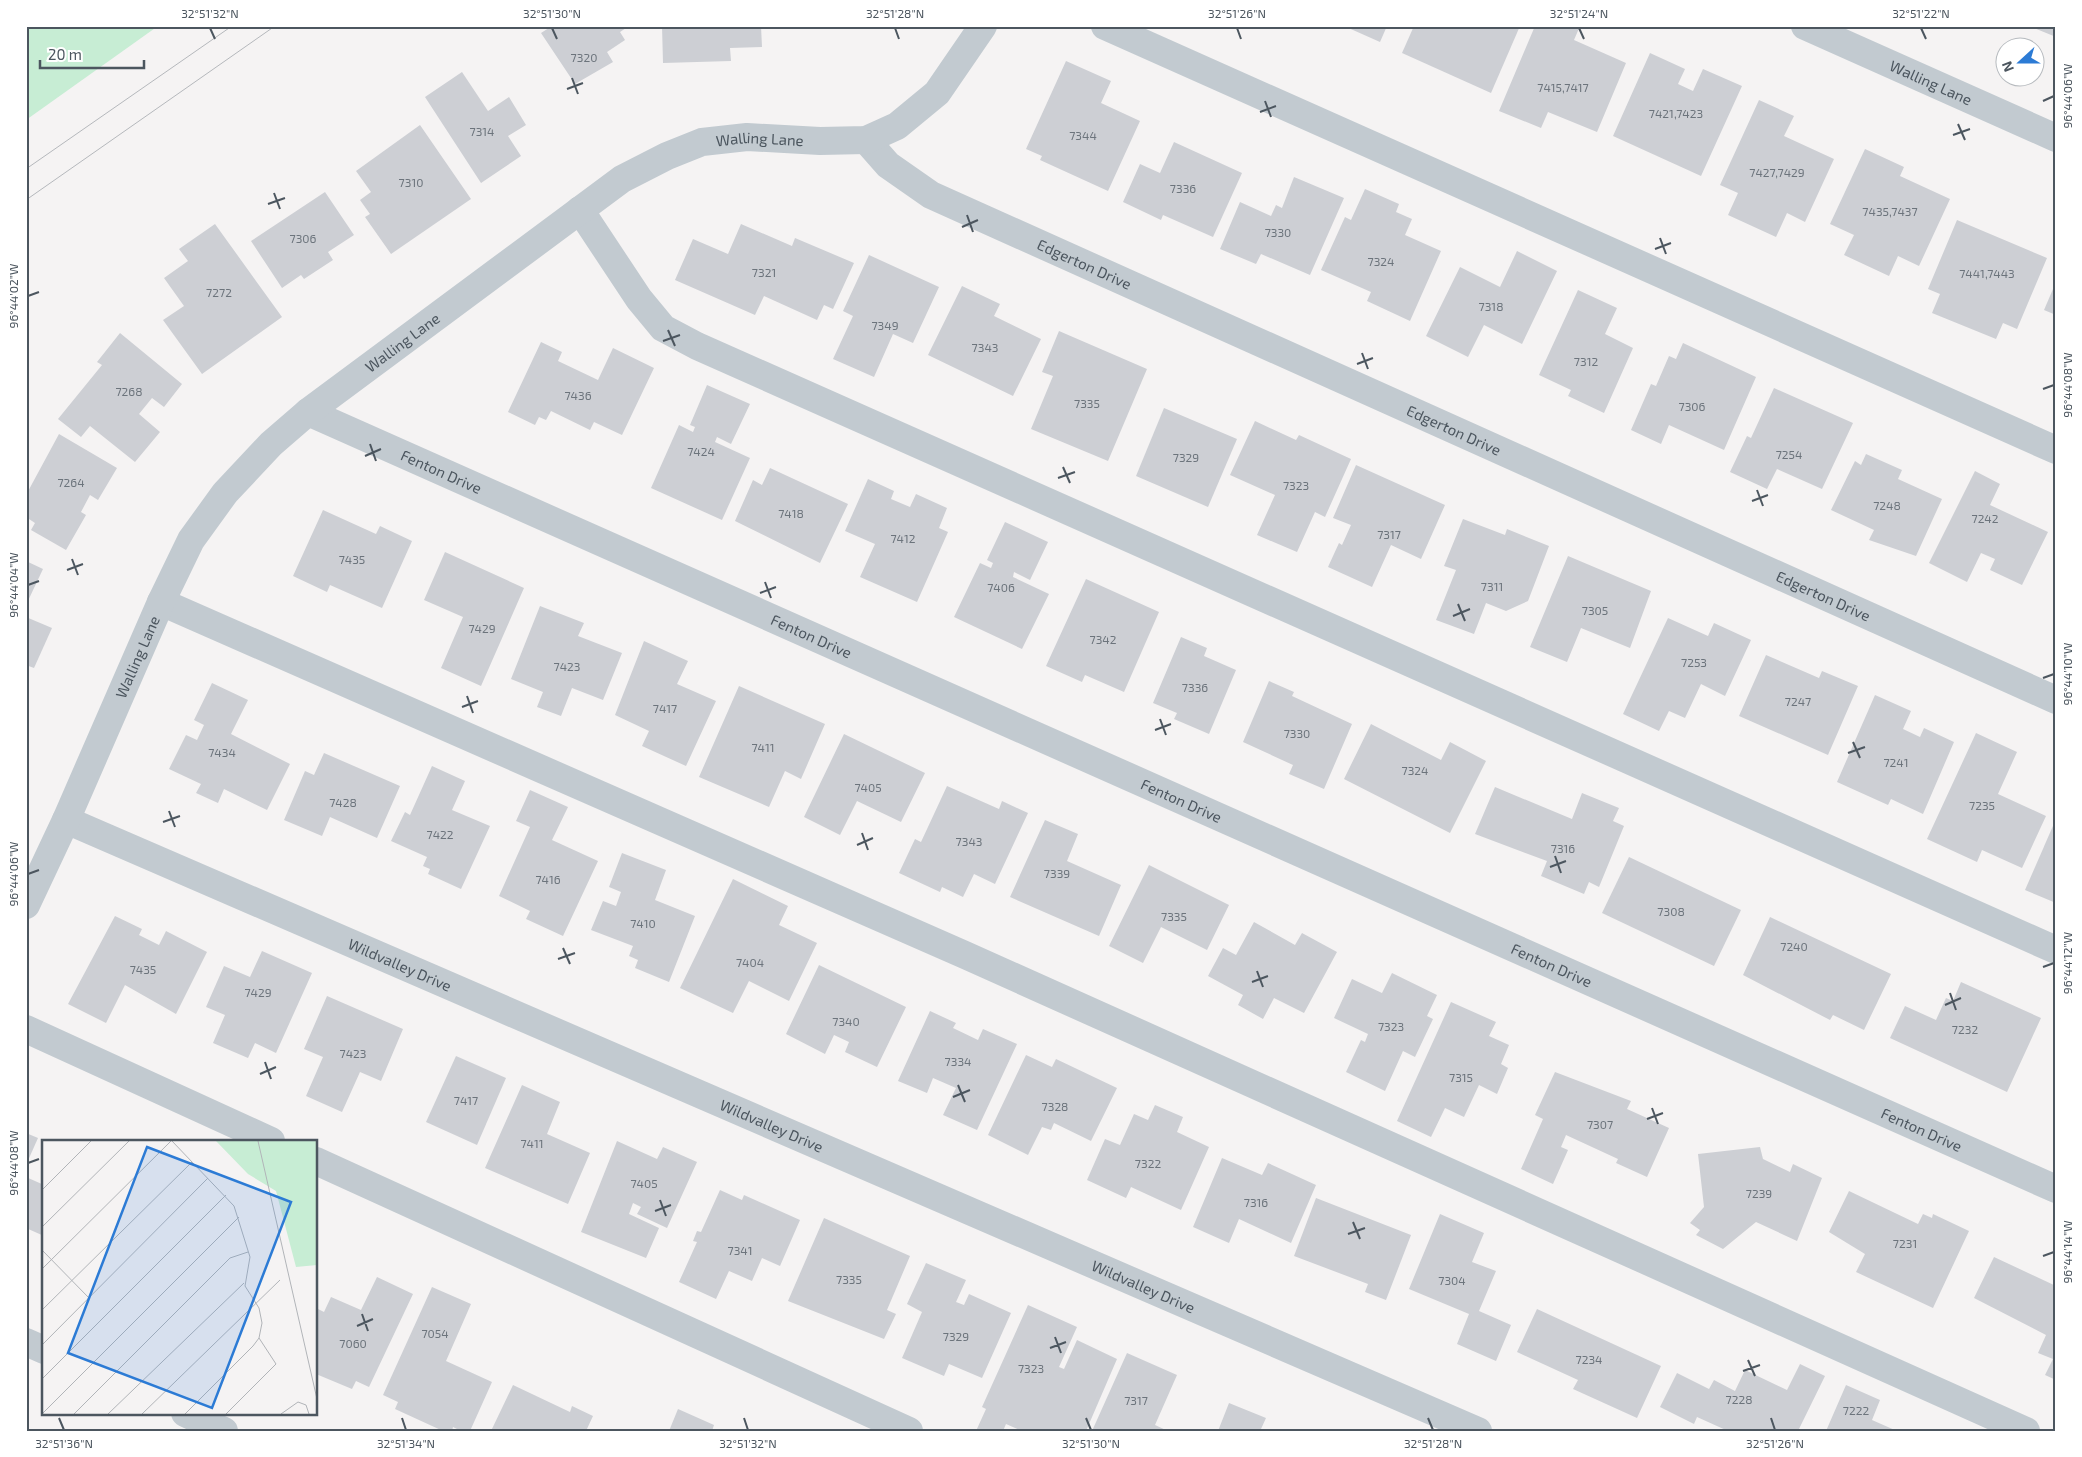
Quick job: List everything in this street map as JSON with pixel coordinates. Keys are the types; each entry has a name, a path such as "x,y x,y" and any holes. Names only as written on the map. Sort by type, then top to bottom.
{"street":[{"name":"Walling Lane","path":"26,905 66,820 161,602 191,540 225,493 271,444 308,412 622,179 667,156 702,142 747,137 820,141 866,140 897,126 937,94 983,26"},
{"path":"1105,26 2056,450"},
{"name":"Walling Lane","path":"1805,26 2056,138"},
{"name":"Edgerton Drive","path":"866,140 888,165 931,195 2056,700"},
{"path":"580,210 639,299 662,328 697,346 2056,950"},
{"name":"Fenton Drive","path":"308,412 2056,1189"},
{"path":"161,602 956,951 2026,1431"},
{"name":"Wildvalley Drive","path":"66,820 1478,1431"},
{"path":"26,1029 269,1140"},
{"path":"318,1162 909,1431"},
{"path":"26,1342 42,1349"},
{"path":"187,1414 224,1431"}],"green space":[{"path":"26,26 158,26 26,120"}],"building":[{"path":"552,26 629,26 620,32 625,40 607,52 613,62 575,84 541,33"},
{"path":"662,26 761,26 762,47 730,48 731,61 663,63"},
{"path":"1344,26 1387,26 1380,42"},
{"path":"1414,26 1520,26 1491,93 1402,53"},
{"path":"1535,26 1580,26 1574,40 1626,63 1597,132 1548,112 1541,128 1499,111"},
{"path":"2034,26 2056,26 2056,37 2034,28"},
{"path":"1650,53 1685,69 1678,84 1693,91 1703,69 1742,86 1701,176 1613,136"},
{"path":"1066,61 1111,81 1101,103 1140,121 1108,191 1040,160 1042,156 1026,149"},
{"path":"462,72 488,111 509,97 526,125 508,136 521,156 481,183 425,97"},
{"path":"1759,100 1794,116 1784,136 1834,159 1805,222 1787,213 1776,237 1728,215 1738,193 1720,185"},
{"path":"420,125 471,199 391,254 365,217 370,214 360,200 371,192 356,171"},
{"path":"1174,142 1242,173 1213,237 1163,215 1161,220 1123,202 1140,164 1160,173"},
{"path":"1865,149 1904,167 1900,176 1950,199 1919,266 1898,256 1889,276 1844,255 1854,235 1830,224"},
{"path":"1294,177 1344,198 1310,275 1261,254 1256,264 1220,249 1240,202 1271,216 1276,205 1282,208"},
{"path":"1365,189 1399,204 1396,212 1412,219 1405,235 1441,251 1410,321 1367,301 1371,292 1321,270 1345,217 1351,220"},
{"path":"325,192 354,235 328,252 333,260 304,279 301,275 282,288 251,241"},
{"path":"1957,220 2047,258 2017,329 2003,323 1996,339 1932,313 1940,294 1928,289"},
{"path":"215,224 282,317 202,374 163,320 184,306 164,278 188,261 179,249"},
{"path":"741,224 792,246 795,238 854,263 833,309 824,305 817,320 764,296 755,315 675,280 693,239 728,254"},
{"path":"1517,251 1557,271 1522,344 1484,325 1468,357 1426,336 1460,267 1500,287"},
{"path":"869,255 939,287 913,343 893,334 874,377 833,359 853,316 843,311"},
{"path":"2056,282 2056,315 2044,310"},
{"path":"962,286 1000,304 994,316 1041,339 1013,396 928,355"},
{"path":"1578,290 1617,308 1605,334 1633,348 1604,413 1568,396 1571,390 1539,375"},
{"path":"1059,331 1147,369 1108,461 1031,429 1053,376 1042,372"},
{"path":"120,333 182,384 164,407 152,398 139,414 160,432 135,462 90,426 81,437 58,419 102,365 97,362"},
{"path":"541,342 562,352 558,361 598,380 613,348 654,368 622,435 594,422 590,430 551,411 546,420 539,417 535,425 508,412"},
{"path":"1683,343 1756,377 1724,450 1669,425 1661,444 1631,430 1651,384 1656,386 1669,356 1676,359"},
{"path":"707,385 750,404 731,444 717,437 715,442 750,458 722,520 651,488 679,425 693,432 695,427 690,425"},
{"path":"1774,388 1853,423 1822,489 1777,469 1767,489 1730,472 1747,436 1751,438"},
{"path":"1164,408 1237,439 1208,507 1136,476"},
{"path":"1255,421 1296,440 1299,435 1351,459 1325,517 1315,512 1297,552 1257,535 1275,495 1230,475"},
{"path":"59,434 117,468 98,500 90,495 81,512 86,515 66,550 31,530 35,523 26,517 26,495"},
{"path":"1866,454 1902,470 1898,479 1942,499 1916,556 1869,540 1874,530 1831,510 1855,461 1861,465"},
{"path":"1356,465 1445,505 1421,559 1391,545 1372,587 1328,567 1339,543 1342,545 1351,525 1333,518"},
{"path":"770,468 848,504 820,563 735,521 753,480 762,485"},
{"path":"1975,471 2000,484 1990,505 2048,532 2022,585 1990,570 1995,559 1981,553 1967,582 1929,563"},
{"path":"868,479 894,491 891,499 910,507 916,494 947,508 939,528 948,532 917,602 860,577 875,544 845,531"},
{"path":"323,510 376,534 380,526 412,541 382,608 330,585 327,592 293,576"},
{"path":"1463,519 1505,535 1507,529 1549,546 1528,601 1506,611 1486,603 1474,634 1436,620 1456,570 1444,566"},
{"path":"1005,522 1048,542 1030,580 1014,572 1013,577 1049,594 1022,649 954,617 980,563 991,568 993,563 987,560"},
{"path":"445,552 524,588 481,686 441,668 463,617 424,600"},
{"path":"1568,556 1651,591 1630,648 1581,628 1567,662 1530,647"},
{"path":"26,561 43,569 26,605"},
{"path":"1086,579 1159,612 1124,692 1085,675 1082,682 1046,666"},
{"path":"540,606 584,623 578,636 622,653 603,700 572,688 561,716 537,707 543,692 511,679"},
{"path":"26,617 52,628 34,668 26,665"},
{"path":"1668,618 1708,636 1714,623 1751,640 1725,696 1701,684 1685,718 1669,711 1659,731 1623,714"},
{"path":"1181,637 1207,648 1204,656 1236,670 1209,734 1174,719 1177,713 1153,703"},
{"path":"644,641 688,661 677,684 716,701 686,766 642,746 649,731 615,715"},
{"path":"1766,655 1819,678 1822,671 1858,686 1828,755 1739,716"},
{"path":"1269,681 1294,692 1292,696 1352,724 1324,789 1289,774 1293,765 1243,742"},
{"path":"212,683 248,700 231,734 290,764 267,810 224,789 218,803 196,793 201,784 169,769 186,735 197,740 204,725 194,720"},
{"path":"739,686 825,724 801,779 785,771 769,807 699,777"},
{"path":"1875,695 1911,711 1903,729 1920,737 1924,728 1954,742 1923,814 1891,799 1888,805 1837,782"},
{"path":"1371,724 1441,760 1450,742 1486,761 1450,833 1344,779"},
{"path":"1976,733 2017,752 1998,794 2046,816 2022,868 1982,850 1977,862 1927,839"},
{"path":"844,734 925,773 901,822 857,801 840,835 804,817"},
{"path":"324,753 400,786 377,838 330,817 322,836 284,820 305,771 314,775"},
{"path":"432,766 465,781 452,810 490,826 461,889 428,874 430,869 423,866 427,857 391,841 405,812 410,815"},
{"path":"947,786 999,809 1002,801 1028,813 995,884 974,874 963,897 942,887 940,892 899,873 915,839 921,842"},
{"path":"1495,787 1572,819 1582,793 1619,808 1613,821 1624,826 1599,887 1589,882 1584,894 1541,876 1547,861 1475,834"},
{"path":"530,790 568,807 552,840 598,861 563,936 526,919 530,911 499,896 530,827 516,821"},
{"path":"2056,819 2056,903 2025,890"},
{"path":"1045,820 1078,834 1067,861 1121,885 1099,936 1010,897"},
{"path":"622,853 666,870 655,900 695,916 669,982 635,968 638,960 629,956 633,946 591,930 603,901 616,906 621,892 609,887"},
{"path":"1629,857 1741,910 1714,966 1602,913"},
{"path":"1149,865 1229,905 1207,950 1161,927 1143,963 1109,946"},
{"path":"733,879 788,906 779,925 817,943 789,1001 749,981 733,1013 680,988"},
{"path":"115,916 142,929 139,935 159,945 166,931 207,952 176,1014 125,985 106,1023 68,1004"},
{"path":"1770,917 1891,974 1864,1030 1833,1015 1830,1020 1743,975"},
{"path":"1254,922 1295,945 1302,933 1337,952 1304,1013 1274,998 1263,1019 1238,1005 1243,995 1208,976 1223,948 1236,955"},
{"path":"262,951 312,973 276,1053 255,1043 248,1058 213,1043 225,1015 206,1007 224,966 250,977"},
{"path":"819,965 906,1007 877,1067 845,1052 849,1042 834,1035 825,1054 786,1034"},
{"path":"1392,973 1437,995 1427,1016 1433,1019 1415,1057 1403,1051 1385,1091 1346,1072 1361,1040 1365,1042 1368,1034 1334,1018 1352,979 1382,993"},
{"path":"1961,982 2041,1018 2007,1092 1890,1038 1905,1006 1936,1020 1946,998 1953,1001"},
{"path":"327,996 403,1029 381,1081 360,1072 342,1112 306,1096 323,1057 304,1049"},
{"path":"1451,1002 1496,1022 1489,1036 1509,1045 1501,1064 1508,1068 1497,1094 1479,1085 1464,1117 1445,1108 1431,1137 1397,1121"},
{"path":"930,1011 956,1023 953,1028 978,1040 983,1029 1017,1044 977,1130 943,1115 956,1088 933,1078 927,1093 898,1081"},
{"path":"1026,1055 1052,1067 1056,1059 1117,1088 1091,1141 1054,1123 1051,1130 1042,1127 1028,1155 988,1135"},
{"path":"456,1056 506,1078 477,1145 426,1122"},
{"path":"1555,1072 1631,1101 1627,1109 1669,1128 1647,1177 1616,1163 1618,1159 1566,1135 1561,1147 1568,1150 1553,1184 1521,1169 1543,1119 1535,1115"},
{"path":"522,1085 560,1102 547,1134 590,1153 568,1204 485,1168"},
{"path":"1155,1105 1183,1117 1177,1132 1209,1147 1181,1210 1131,1187 1126,1198 1087,1180 1105,1139 1120,1145 1134,1114 1148,1120"},
{"path":"26,1133 38,1138 26,1165"},
{"path":"617,1141 657,1159 663,1147 697,1162 667,1228 637,1214 641,1207 633,1203 629,1214 659,1228 646,1258 581,1232"},
{"path":"1760,1147 1763,1159 1790,1172 1793,1164 1822,1178 1797,1241 1756,1222 1723,1249 1696,1235 1700,1230 1690,1223 1704,1207 1698,1154"},
{"path":"1222,1158 1262,1175 1268,1163 1316,1185 1291,1243 1239,1219 1229,1243 1193,1227"},
{"path":"26,1177 42,1184 42,1235 26,1228"},
{"path":"720,1190 742,1200 744,1195 800,1220 780,1266 762,1258 752,1281 729,1271 716,1299 679,1282 697,1242 693,1241 697,1231 701,1232"},
{"path":"1849,1191 1918,1224 1923,1214 1932,1218 1933,1214 1969,1231 1933,1308 1856,1272 1865,1254 1829,1232"},
{"path":"1316,1198 1411,1235 1386,1300 1365,1292 1368,1284 1294,1256"},
{"path":"1440,1214 1484,1233 1472,1262 1496,1271 1479,1311 1511,1325 1496,1361 1457,1344 1469,1314 1409,1289"},
{"path":"824,1218 910,1256 887,1310 896,1314 884,1339 788,1301"},
{"path":"1994,1257 2056,1286 2056,1380 2045,1375 2053,1359 2038,1353 2046,1335 1974,1298"},
{"path":"926,1263 966,1280 956,1302 964,1305 969,1294 1011,1313 982,1378 949,1364 944,1376 902,1358 922,1312 907,1304"},
{"path":"377,1277 413,1294 369,1387 356,1381 352,1389 318,1375 318,1309 324,1312 331,1297 361,1310"},
{"path":"432,1287 471,1304 446,1361 492,1382 470,1431 461,1431 453,1427 452,1431 443,1431 395,1409 398,1402 383,1395"},
{"path":"1028,1305 1077,1327 1059,1367 1064,1369 1077,1340 1117,1359 1086,1431 1022,1431 1006,1424 1003,1431 976,1431 986,1409 982,1407"},
{"path":"1537,1309 1661,1366 1637,1418 1573,1389 1578,1380 1517,1352"},
{"path":"1127,1353 1177,1375 1155,1425 1168,1431 1092,1431"},
{"path":"1800,1364 1825,1376 1798,1431 1728,1431 1697,1417 1694,1424 1660,1407 1677,1373 1709,1389 1714,1380 1735,1391 1745,1370 1787,1390"},
{"path":"513,1385 570,1412 572,1406 593,1416 586,1431 491,1431"},
{"path":"1846,1385 1880,1400 1872,1420 1897,1431 1826,1431"},
{"path":"1229,1403 1266,1418 1261,1429 1265,1431 1218,1431"},
{"path":"678,1409 714,1425 712,1431 669,1431"}],"tram line":[{"path":"26,169 232,26"},
{"path":"26,200 275,26"}]}
